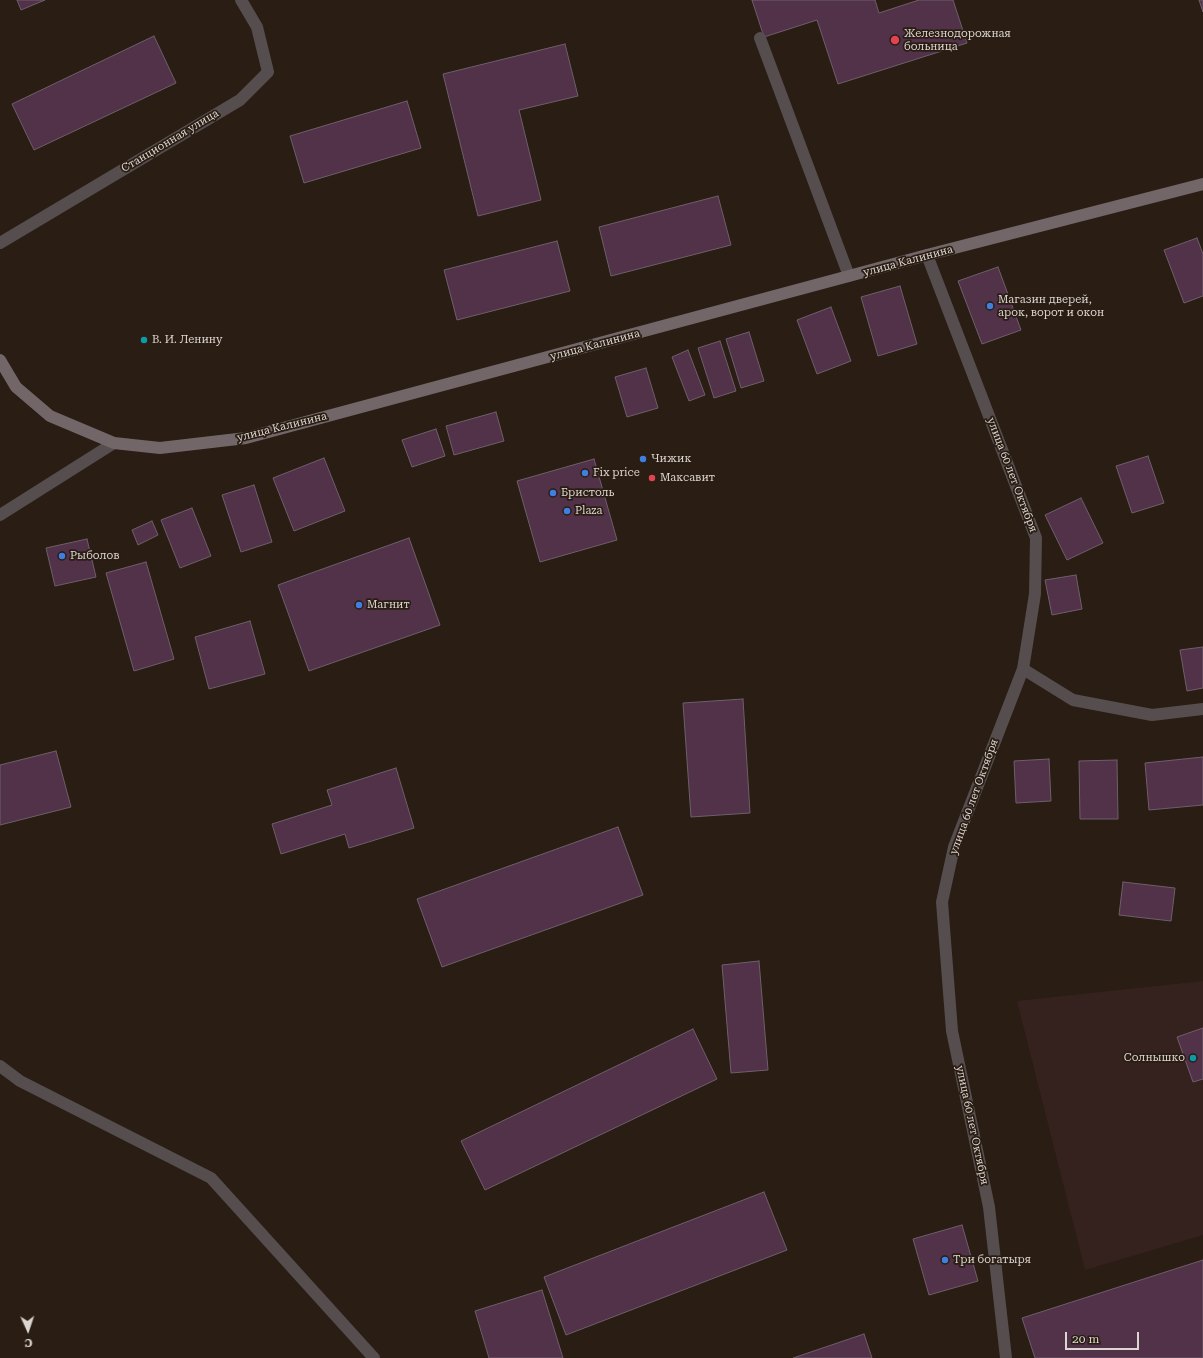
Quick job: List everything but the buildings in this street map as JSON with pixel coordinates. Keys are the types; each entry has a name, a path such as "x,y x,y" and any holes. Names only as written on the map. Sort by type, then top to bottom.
{"main road":[{"name":"улица Калинина","path":"0,360 16,386 50,416 114,443 160,448 246,438 927,255 1203,184"}],"street":[{"name":"Станционная улица","path":"0,243 240,100 268,72 257,27 241,0"},
{"path":"760,38 849,276"},
{"name":"улица 60 лет Октября","path":"927,255 1036,538 1035,594 1023,669 954,847 942,902 952,1031 989,1207 1006,1358"},
{"path":"0,516 114,443"},
{"path":"1023,669 1073,700 1152,715 1203,709"},
{"path":"0,1066 20,1081 211,1178 374,1358"}],"shaded area":[{"path":"1203,981 1203,1235 1085,1270 1017,1001"}],"place":[{"name":"Железнодорожная больница","path":"895,40"},
{"name":"Магазин дверей, арок, ворот и окон","path":"990,306"},
{"name":"В. И. Ленину","path":"144,340"},
{"name":"Чижик","path":"643,459"},
{"name":"Fix price","path":"585,473"},
{"name":"Максавит","path":"652,478"},
{"name":"Бристоль","path":"553,493"},
{"name":"Plaza","path":"567,511"},
{"name":"Рыболов","path":"62,556"},
{"name":"Магнит","path":"359,605"},
{"name":"Солнышко","path":"1193,1058"},
{"name":"Три богатыря","path":"945,1260"}]}
